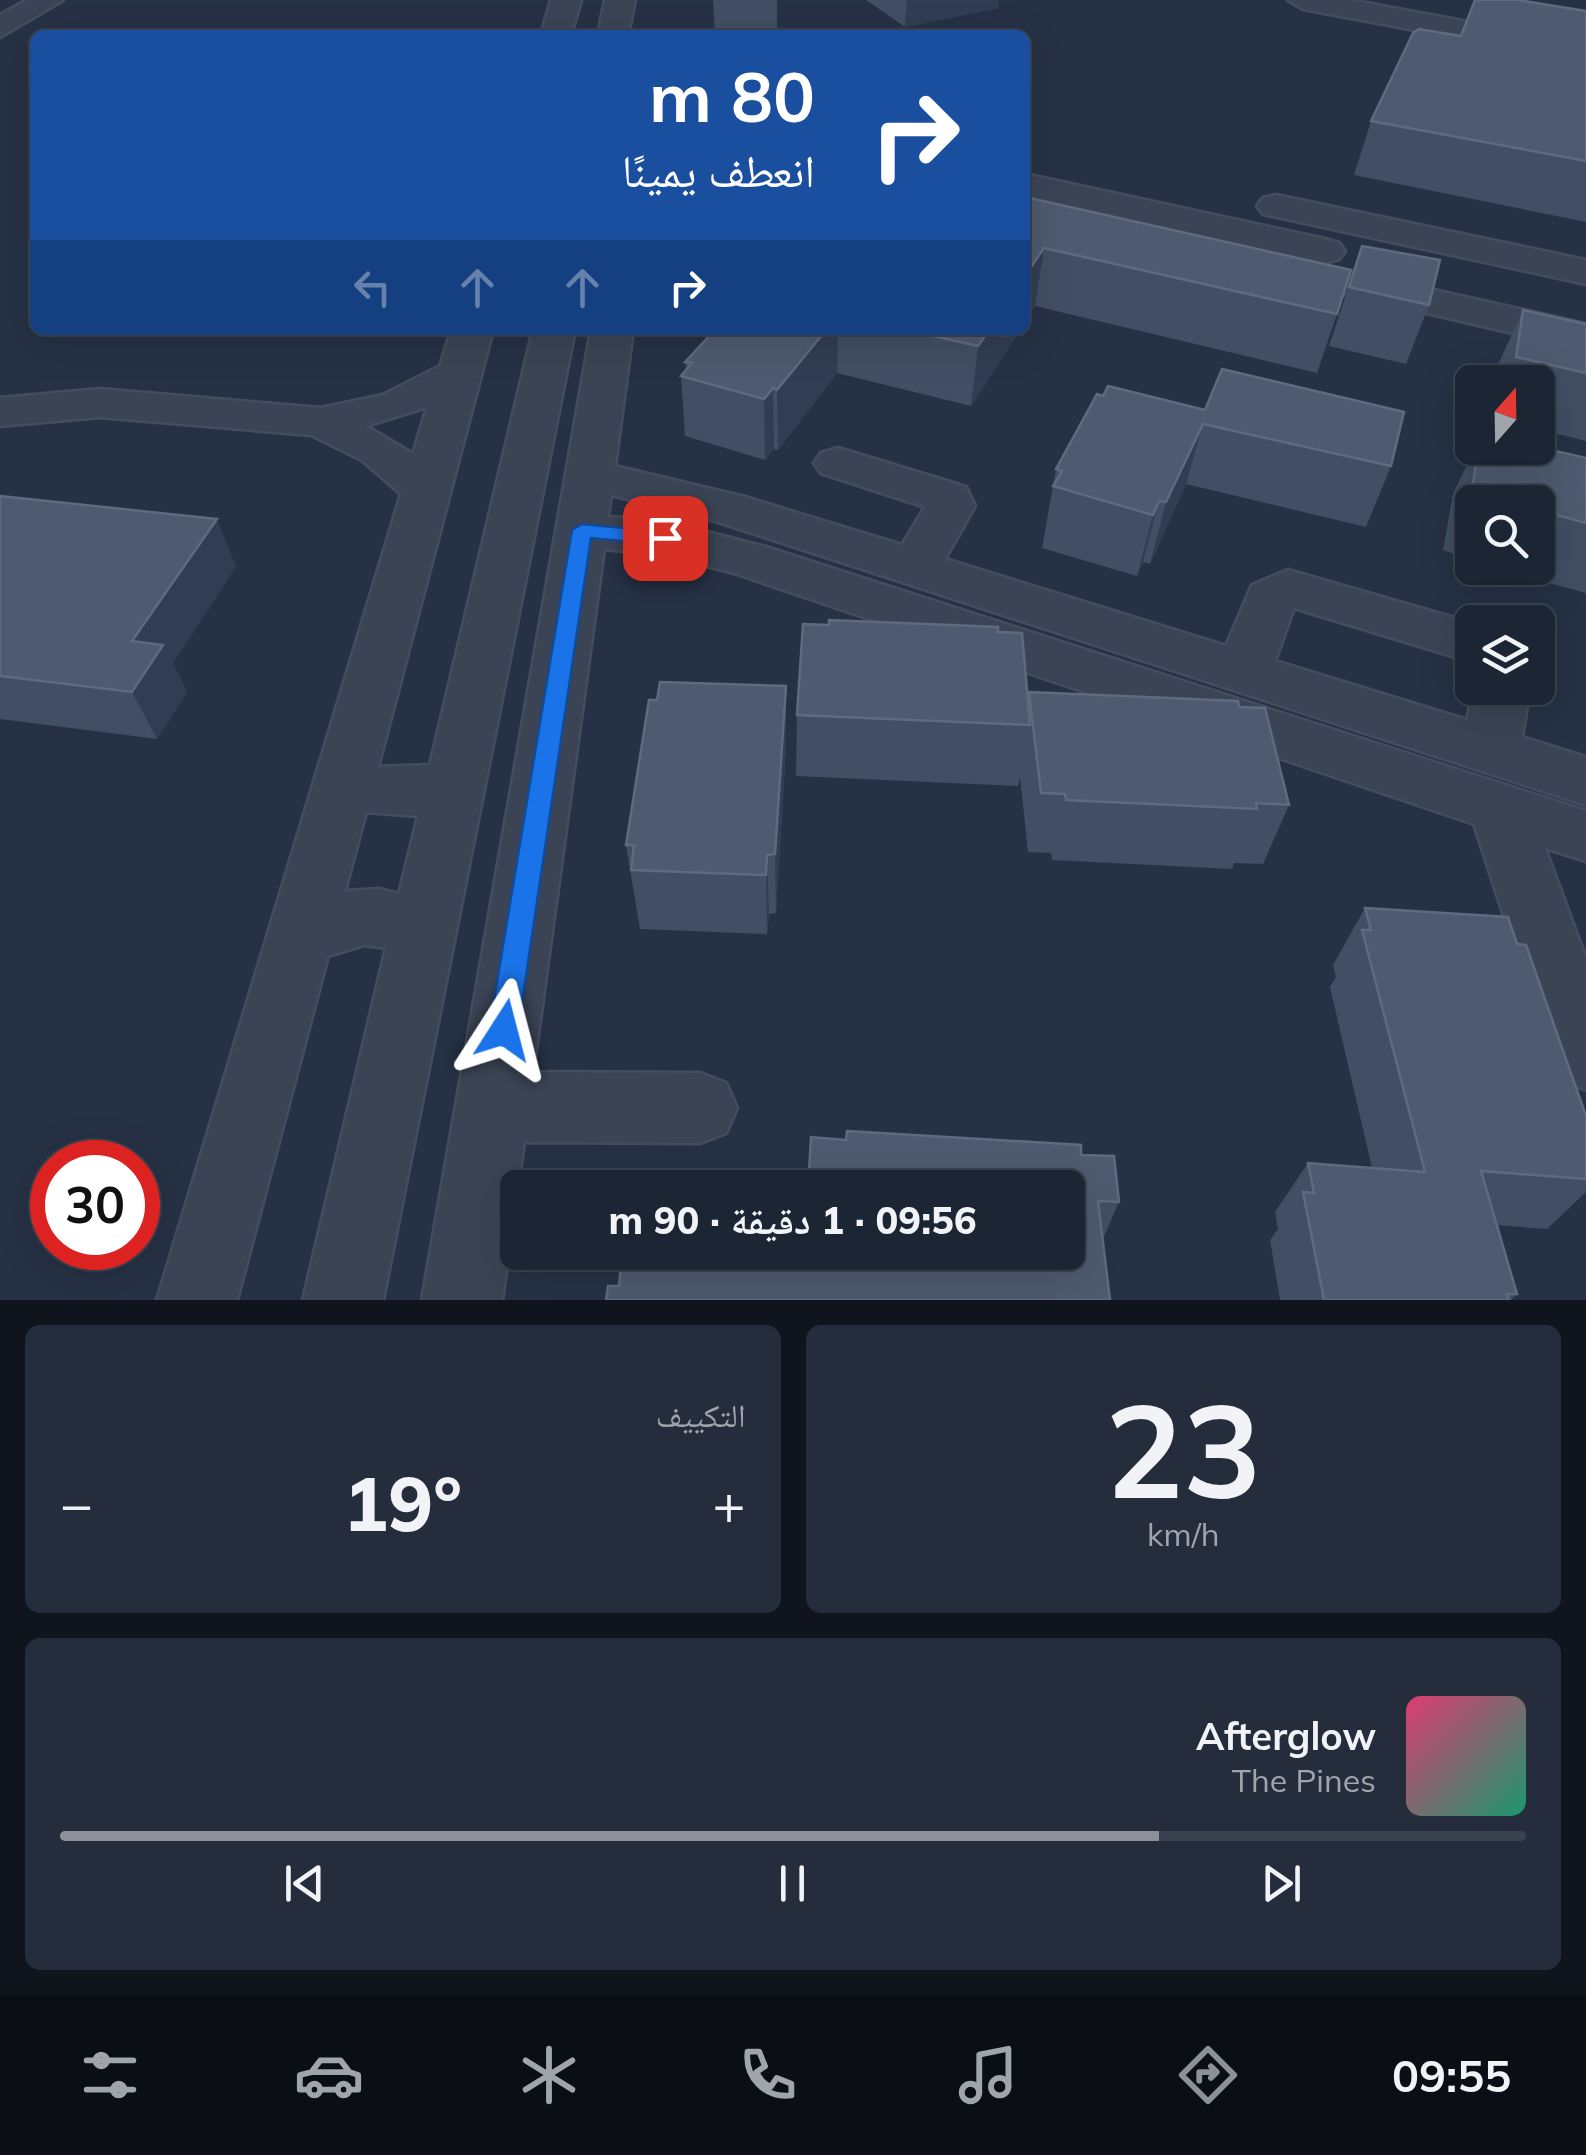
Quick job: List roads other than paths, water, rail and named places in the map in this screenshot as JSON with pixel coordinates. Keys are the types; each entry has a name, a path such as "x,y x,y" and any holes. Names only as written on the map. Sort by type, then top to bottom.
{"street":[{"path":"0,28 48,0"},
{"path":"557,30 566,0"},
{"path":"614,30 620,0"},
{"path":"1298,9 1375,6 1577,45"},
{"path":"1357,41 1382,38 1375,6"},
{"path":"1030,154 1586,272"},
{"path":"1030,186 1586,308"},
{"path":"1030,211 1586,337"},
{"path":"343,1300 553,335"},
{"path":"462,1300 611,335"},
{"path":"0,412 100,402 321,422 398,404 466,352"},
{"path":"197,1300 347,780 424,489 466,352"},
{"path":"321,422 379,450 424,489"},
{"path":"838,462 949,498 950,506 914,568"},
{"path":"586,503 728,508 1243,672 1495,779 1586,836"},
{"path":"586,503 665,538 1495,779 1586,782"},
{"path":"1243,672 1271,598 1288,588 1455,637"},
{"path":"1501,705 1495,779 1586,1057"},
{"path":"347,780 363,788 403,794 458,779"},
{"path":"302,937 327,923 369,916 407,924 422,938"},
{"path":"492,1107 700,1108"}]}
